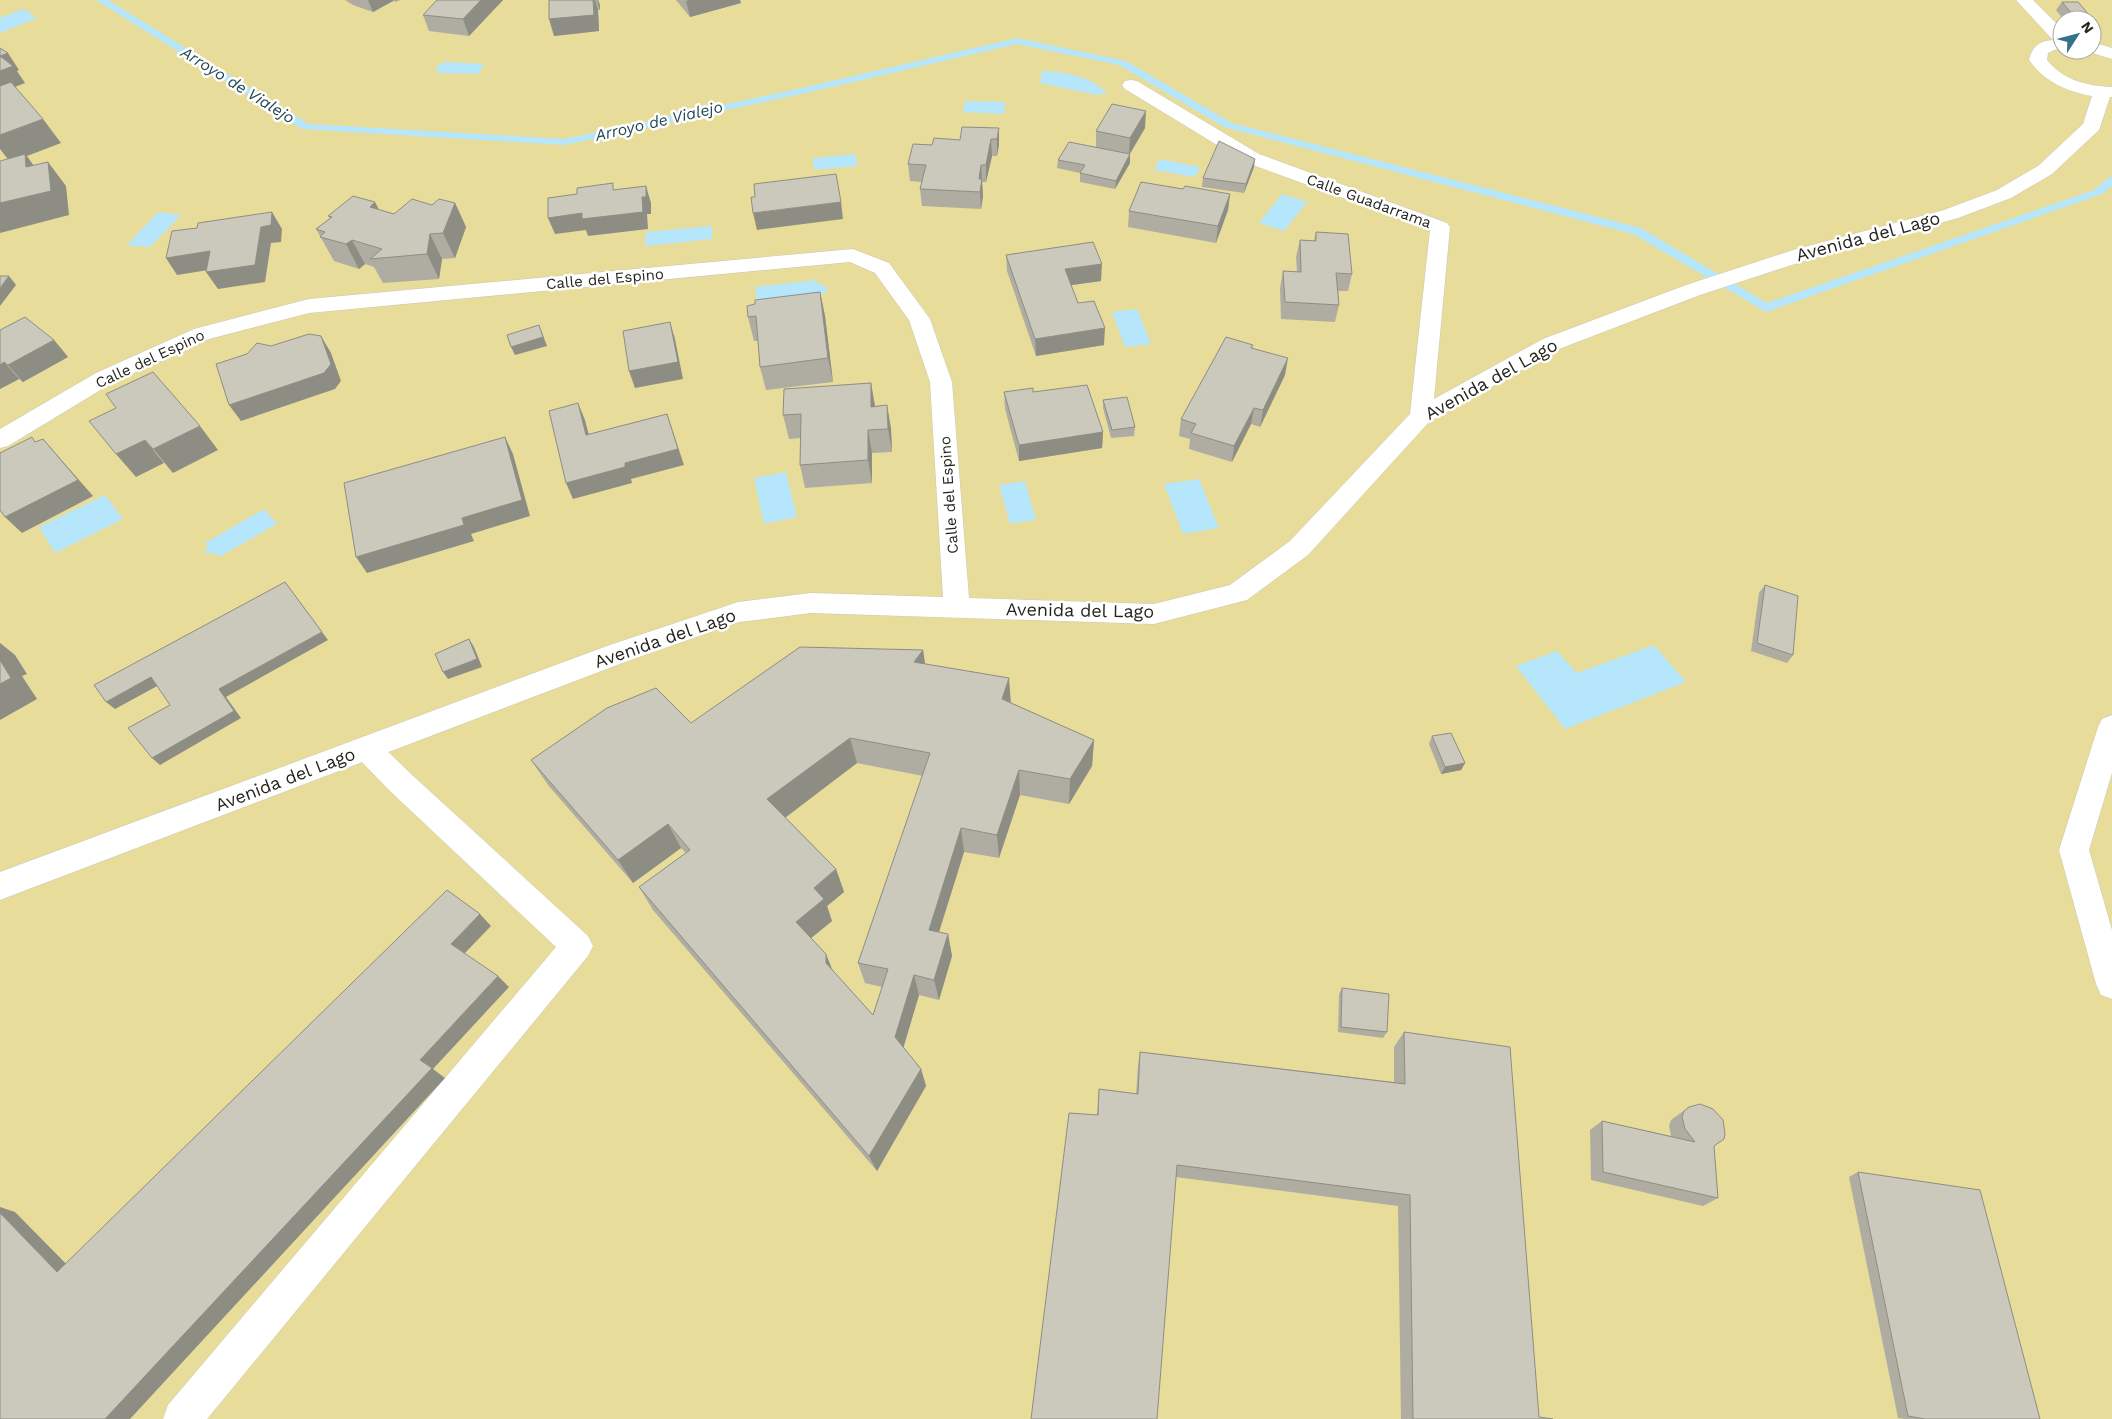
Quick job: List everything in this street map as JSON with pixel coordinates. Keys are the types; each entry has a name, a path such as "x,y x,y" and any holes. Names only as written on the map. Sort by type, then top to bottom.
{"street":[{"path":"2024,0 2052,29"},
{"path":"2052,45 2040,51 2038,60 2045,70 2060,81 2073,86 2107,92"},
{"name":"Calle Guadarrama","path":"1131,85 1252,158 1440,226 1421,416"},
{"name":"Avenida del Lago","path":"0,886 171,823 606,657 738,612 811,603 957,606 1154,614 1238,593 1300,548 1421,416 1551,344 1748,271 1951,214 2004,194 2046,170 2092,126 2107,92"},
{"name":"Calle del Espino","path":"0,440 104,378 202,334 308,306 853,255 882,268 919,319 941,382 957,606"},
{"path":"2112,727 2074,850 2112,984"},
{"path":"182,1419 577,946 366,748"}],"shaded area":[{"path":"0,0 2112,0 2112,1419 0,1419"}],"water":[{"path":"24,9 37,18 0,33 0,18"},
{"path":"444,62 484,64 478,74 437,73 438,71 435,68"},
{"path":"1042,71 1060,72 1077,76 1093,83 1107,93 1097,95 1040,83"},
{"path":"965,101 1005,102 1004,114 963,112"},
{"path":"856,154 857,166 814,170 813,158"},
{"path":"1160,159 1200,167 1195,177 1154,170"},
{"path":"1282,194 1307,202 1284,231 1259,223"},
{"path":"158,212 181,215 150,247 127,245"},
{"path":"712,226 712,239 645,246 646,232"},
{"path":"817,280 818,284 827,287 827,291 822,295 756,306 756,287"},
{"path":"1137,309 1151,344 1125,347 1112,312"},
{"path":"786,472 797,517 764,524 754,478"},
{"path":"1199,479 1219,528 1183,534 1164,484"},
{"path":"1025,481 1036,520 1010,524 999,485"},
{"path":"105,495 123,519 55,553 39,527"},
{"path":"264,509 277,524 219,557 216,554 206,553 205,551 208,546 205,543"},
{"path":"1654,645 1686,682 1565,729 1516,666 1557,651 1577,673"}],"building":[{"path":"437,0 481,0 463,19 423,15"},
{"path":"549,0 593,0 594,15 549,19"},
{"path":"2062,2 2078,2 2085,10 2069,10"},
{"path":"0,48 8,53 0,56"},
{"path":"0,56 13,66 0,71"},
{"path":"11,82 43,119 0,135 0,86"},
{"path":"1112,104 1146,111 1130,138 1096,131"},
{"path":"962,127 999,128 997,139 991,139 986,165 981,165 979,179 982,179 980,192 920,189 926,165 908,164 913,144 932,145 934,138 960,140"},
{"path":"1219,141 1255,159 1246,184 1203,178"},
{"path":"1069,142 1130,154 1116,181 1080,173 1085,165 1058,160"},
{"path":"25,154 26,167 48,162 51,191 0,203 0,161"},
{"path":"836,174 841,202 753,213 751,197 755,197 754,184"},
{"path":"1141,182 1183,189 1185,186 1230,194 1218,226 1129,211"},
{"path":"613,183 613,190 646,186 646,197 642,197 643,212 582,219 582,213 548,218 548,198 577,194 577,188"},
{"path":"353,196 375,202 370,207 394,214 412,199 432,205 439,199 455,203 443,233 430,234 427,254 370,259 382,249 352,240 346,244 320,237 325,232 316,229 332,217 328,216"},
{"path":"272,212 271,225 261,227 255,265 206,272 210,251 166,258 172,231 197,228 198,223"},
{"path":"1316,232 1348,234 1352,274 1336,273 1339,305 1285,302 1283,271 1301,272 1300,240 1316,241"},
{"path":"1093,242 1102,264 1065,269 1078,303 1094,301 1105,328 1035,339 1006,255"},
{"path":"0,276 9,276 0,288"},
{"path":"820,292 828,358 760,367 756,316 748,317 747,306 755,304 755,300"},
{"path":"25,317 54,340 8,365 4,362 0,365 0,330"},
{"path":"670,322 678,362 629,371 623,331"},
{"path":"539,325 543,337 511,347 507,335"},
{"path":"309,334 321,336 331,364 324,373 229,405 216,364 247,354 257,343 271,346"},
{"path":"1226,337 1253,345 1251,348 1288,358 1263,410 1254,408 1234,446 1191,433 1196,424 1181,419"},
{"path":"153,372 200,426 153,449 145,440 116,454 89,421 116,408 106,394"},
{"path":"871,383 871,407 887,405 888,429 868,430 868,460 800,465 801,414 783,415 784,389"},
{"path":"1087,385 1103,432 1019,445 1004,392 1033,388 1033,392"},
{"path":"1127,397 1135,427 1112,430 1103,400"},
{"path":"578,403 586,435 667,414 678,449 625,463 625,467 566,483 549,411"},
{"path":"32,437 35,442 43,439 78,480 5,517 0,510 0,453"},
{"path":"505,437 522,500 462,518 464,525 356,557 344,483"},
{"path":"285,582 322,632 219,689 234,711 152,758 128,728 170,705 151,677 106,702 94,685"},
{"path":"1765,585 1798,596 1793,655 1757,643"},
{"path":"469,639 477,659 443,672 435,654"},
{"path":"800,647 923,650 914,662 1009,678 1002,699 1094,740 1070,779 1019,770 997,835 961,828 929,930 948,934 934,980 914,975 895,1037 921,1069 869,1156 639,887 690,850 668,824 618,860 531,760 607,708 656,688 691,723","holes":["850,738 930,753 858,963 888,969 873,1015 826,963 826,954 796,922 824,899 814,888 836,869 767,799"]},
{"path":"0,660 11,678 0,684"},
{"path":"1451,733 1465,763 1445,767 1432,736"},
{"path":"447,890 480,914 451,944 498,976 420,1060 432,1068 105,1419 0,1419 0,1213 57,1272"},
{"path":"1342,988 1389,994 1387,1032 1341,1027"},
{"path":"1404,1032 1510,1047 1539,1417 1553,1419 1413,1419 1410,1195 1177,1165 1157,1419 1031,1419 1069,1113 1098,1115 1099,1089 1138,1094 1140,1052 1405,1084"},
{"path":"1700,1104 1713,1109 1723,1120 1724,1139 1714,1146 1718,1198 1603,1172 1602,1121 1695,1142 1685,1129 1682,1117 1684,1111 1689,1107"},
{"path":"1858,1172 1980,1190 2040,1419 1925,1419 1908,1416"}],"waterway":[{"name":"Arroyo de Vialejo","path":"101,0 306,127 565,142 806,90 1017,41 1122,63 1228,125 1637,231 1766,308 2098,192 2112,180"}]}
